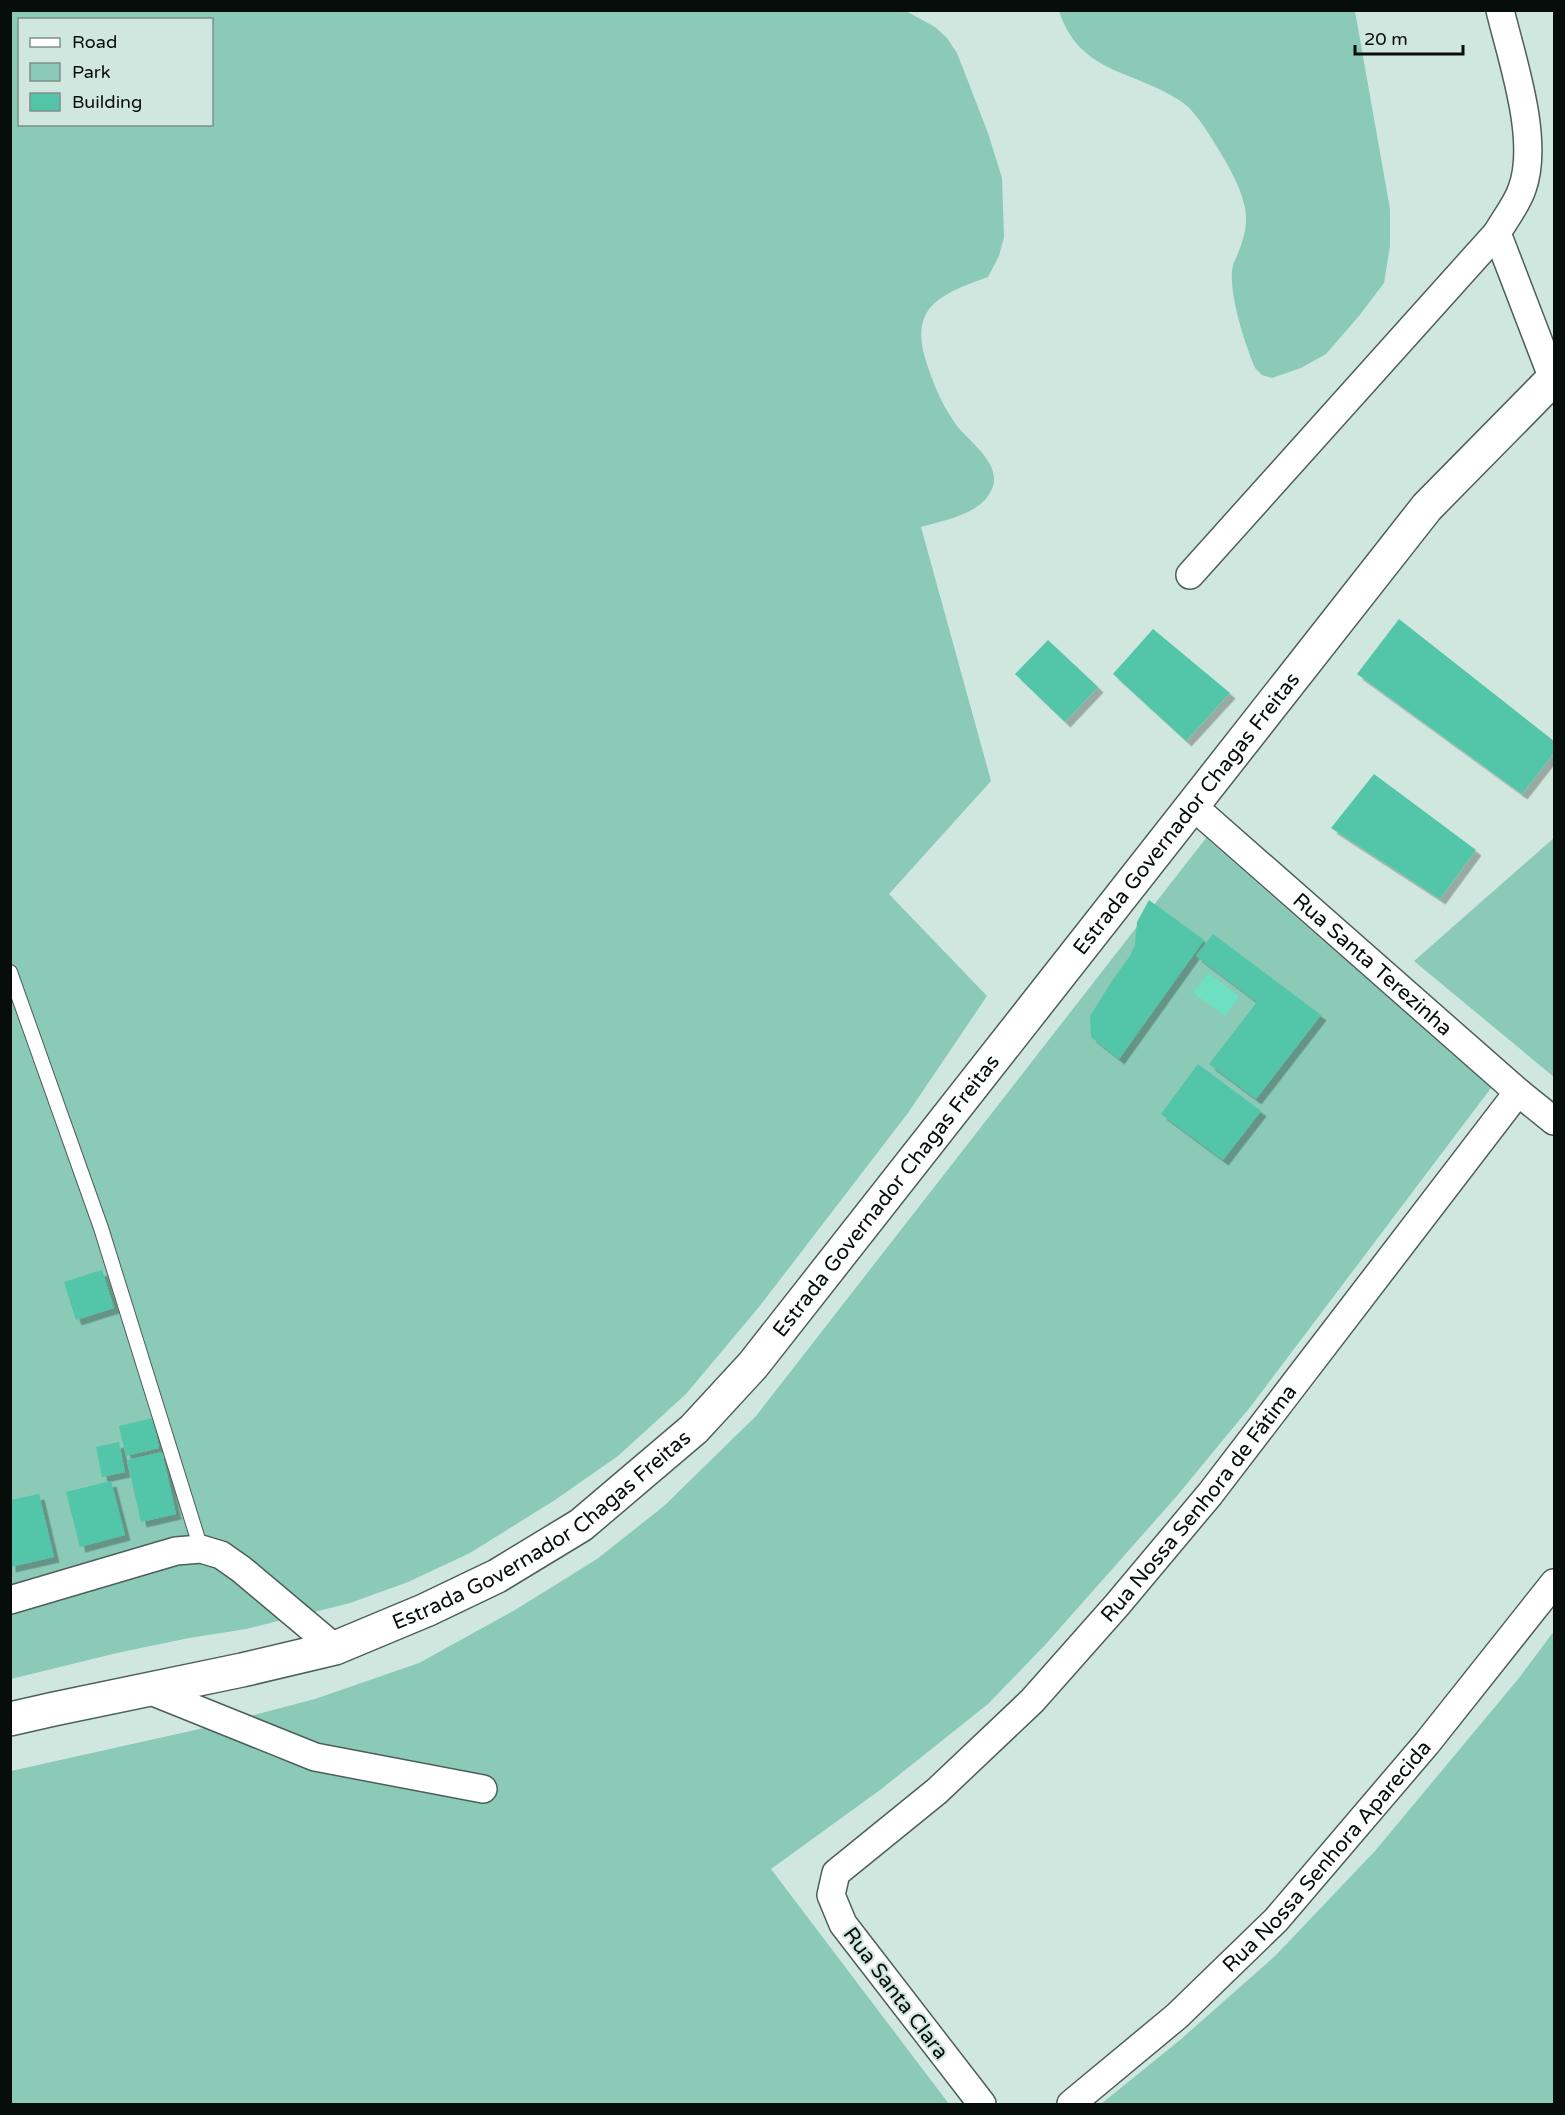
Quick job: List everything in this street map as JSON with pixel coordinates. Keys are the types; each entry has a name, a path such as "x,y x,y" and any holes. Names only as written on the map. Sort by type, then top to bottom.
{"main road":[{"name":"Estrada Governador Chagas Freitas","path":"10,1719 335,1648 426,1610 497,1576 580,1525 694,1428 753,1365 1194,807 1427,507 1554,379"}],"street":[{"path":"1190,575 1497,233 1522,188 1527,158 1527,120 1500,10"},
{"path":"1497,233 1554,379"},
{"name":"Rua Santa Terezinha","path":"1194,807 1518,1092 1554,1121"},
{"name":"Rua Nossa Senhora de Fátima","path":"836,1874 937,1791 1032,1701 1118,1605 1210,1494 1518,1092"},
{"path":"10,1600 176,1551 201,1549 221,1555 241,1569 335,1648"},
{"name":"Rua Nossa Senhora Aparecida","path":"1071,2104 1177,2016 1276,1920 1427,1743 1554,1583"},
{"path":"147,1689 315,1757 483,1789"},
{"name":"Rua Santa Clara","path":"836,1874 831,1894 843,1924 982,2104"}],"lane":[{"path":"10,972 101,1228 201,1549"}],"green space":[{"path":"10,11 906,11 935,27 947,38 957,53 988,133 1002,178 1004,237 999,256 988,277 944,296 926,314 922,326 922,342 926,361 942,400 955,423 983,454 993,472 994,481 991,491 978,506 950,519 921,527 991,781 889,894 987,996 908,1113 759,1307 686,1394 618,1456 555,1500 470,1553 408,1582 350,1603 246,1629 117,1653 11,1679"},
{"path":"1059,11 1355,11 1390,209 1390,246 1384,283 1326,354 1301,368 1272,378 1262,375 1255,368 1242,331 1232,288 1233,265 1242,242 1246,219 1243,198 1230,170 1196,115 1187,106 1161,90 1109,68 1094,59 1068,32"},
{"path":"1206,838 1491,1088 1251,1406 1176,1497 1045,1645 988,1704 880,1790 771,1869 949,2104 11,2104 11,1771 204,1728 315,1699 419,1663 515,1610 597,1559 664,1506 756,1416"},
{"path":"1554,838 1554,1077 1414,961"},
{"path":"1554,1631 1554,2104 1101,2104 1180,2040 1275,1956 1375,1851 1519,1678"}],"shaded area":[{"path":"1208,973 1239,996 1225,1016 1193,993"}],"building":[{"path":"1399,619 1554,741 1554,753 1522,794 1357,674"},
{"path":"1153,629 1230,693 1186,741 1113,674"},
{"path":"1048,640 1098,687 1065,722 1015,674"},
{"path":"1374,774 1476,850 1440,899 1331,828"},
{"path":"1149,900 1204,940 1119,1059 1091,1037 1090,1016 1130,956 1135,945 1137,922"},
{"path":"1213,934 1321,1015 1256,1099 1209,1064 1257,1002 1196,956"},
{"path":"1198,1064 1261,1111 1223,1160 1161,1114"},
{"path":"102,1270 114,1308 76,1320 64,1282"},
{"path":"153,1418 159,1448 126,1456 119,1426"},
{"path":"119,1442 125,1472 102,1477 96,1447"},
{"path":"162,1452 176,1514 141,1522 127,1460"},
{"path":"111,1481 125,1535 80,1547 66,1492"},
{"path":"39,1494 54,1557 10,1567 10,1500"}]}
